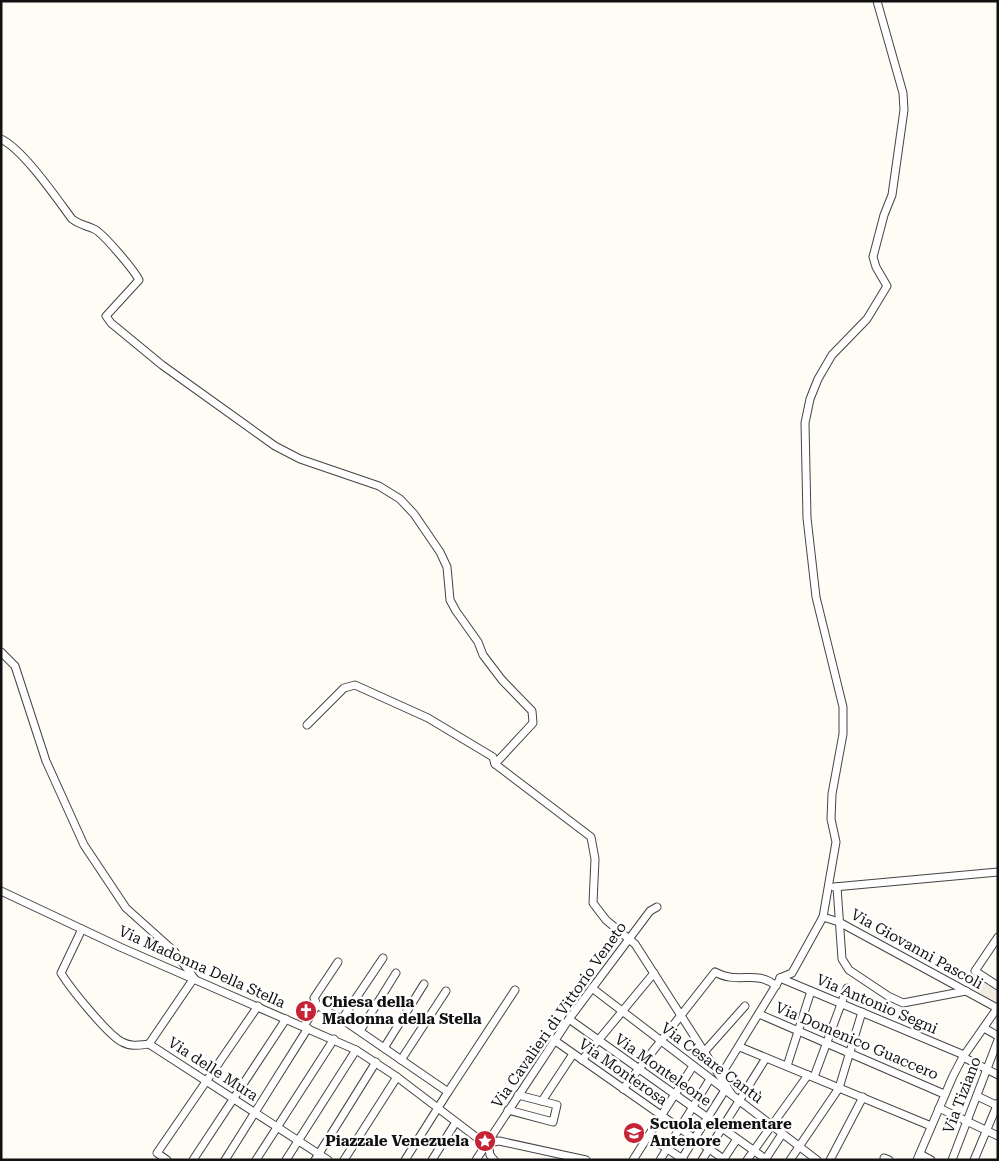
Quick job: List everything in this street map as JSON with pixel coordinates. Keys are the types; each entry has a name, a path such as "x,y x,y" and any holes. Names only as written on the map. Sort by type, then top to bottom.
{"street":[{"path":"721,1075 780,978 792,973 823,916 836,842 831,819 832,794 844,734 843,707 828,653 816,597 807,518 806,423 815,386 832,355 867,319 888,286 876,267 873,257 884,215 892,195 904,110 902,93 877,1"},
{"path":"1,139 7,142 24,159 72,219 81,226 95,229 134,270 139,280 106,316 111,323 162,365 275,446 300,459 379,486 400,499 414,514 440,552 447,567 450,600 456,611 478,642 483,655 502,680 532,711 534,717 533,723 495,764"},
{"path":"1,652 15,666 46,760 84,845 126,908 174,951 194,978 149,1044"},
{"path":"307,725 344,688 355,685 428,718 493,757 495,764 591,837 595,859 593,902 606,920 629,939 654,973 721,1075 732,1095"},
{"path":"829,888 998,872"},
{"path":"837,887 844,965 897,1002 903,1003 966,991"},
{"name":"Via Madonna Della Stella","path":"1,891 356,1050 376,1062 456,1122 488,1143"},
{"name":"Via Cavalieri di Vittorio Veneto","path":"476,1160 569,1019 650,911 657,907"},
{"name":"Via Giovanni Pascoli","path":"823,916 839,922 998,1008"},
{"name":"Via delle Mura","path":"82,928 61,973 88,1007 121,1042 134,1046 149,1044 298,1140 316,1157 328,1160"},
{"path":"998,937 975,971 998,986"},
{"path":"342,1019 383,958"},
{"path":"338,962 314,998 317,1005 342,1019 448,1092"},
{"path":"623,1089 715,972 727,978 761,977 776,986"},
{"path":"360,1031 396,973"},
{"path":"582,1060 654,973"},
{"name":"Via Antonio Segni","path":"780,978 963,1056 998,1075"},
{"path":"384,1048 424,984"},
{"name":"Via Cesare Cantù","path":"592,988 815,1159"},
{"path":"747,1160 770,1126 811,1076 847,988"},
{"path":"405,1160 516,990"},
{"path":"401,1060 446,991"},
{"path":"787,1066 811,991"},
{"path":"225,1160 255,1113 317,1005"},
{"path":"167,1160 157,1153 258,1006"},
{"path":"705,1051 745,1006"},
{"path":"931,1160 919,1157 944,1094 963,1056 998,1008"},
{"path":"790,1160 839,1088 862,1012"},
{"name":"Via Domenico Guaccero","path":"759,1014 944,1094"},
{"path":"193,1160 286,1019"},
{"name":"Via Monteleone","path":"569,1019 638,1070 766,1159"},
{"path":"984,1028 998,1038"},
{"name":"Via Tiziano","path":"952,1160 998,1038"},
{"path":"256,1160 334,1039"},
{"name":"Via Monterosa","path":"554,1040 724,1159"},
{"path":"740,1046 931,1126"},
{"path":"286,1160 356,1050"},
{"path":"542,1101 573,1054"},
{"path":"702,1160 766,1058"},
{"path":"316,1157 376,1062"},
{"path":"633,1160 692,1066"},
{"path":"344,1160 397,1077"},
{"path":"660,1160 710,1079"},
{"path":"648,1136 683,1159 725,1090"},
{"path":"508,1110 553,1122 557,1105 518,1095"},
{"path":"974,1160 997,1105 977,1096"},
{"path":"830,1160 863,1097"},
{"path":"939,1108 998,1136"},
{"path":"432,1160 456,1122"},
{"path":"766,1159 782,1134"},
{"path":"724,1159 737,1139"},
{"path":"494,1160 490,1155 488,1143 499,1141 583,1160"},
{"path":"546,1160 550,1152"}],"shaded area":[{"path":"984,980 998,989 998,1001 995,1005 976,993"}],"place":[{"name":"Chiesa della Madonna della Stella","path":"306,1011"},
{"name":"Scuola elementare Antenore","path":"634,1133"},
{"name":"Piazzale Venezuela","path":"485,1141"}]}
